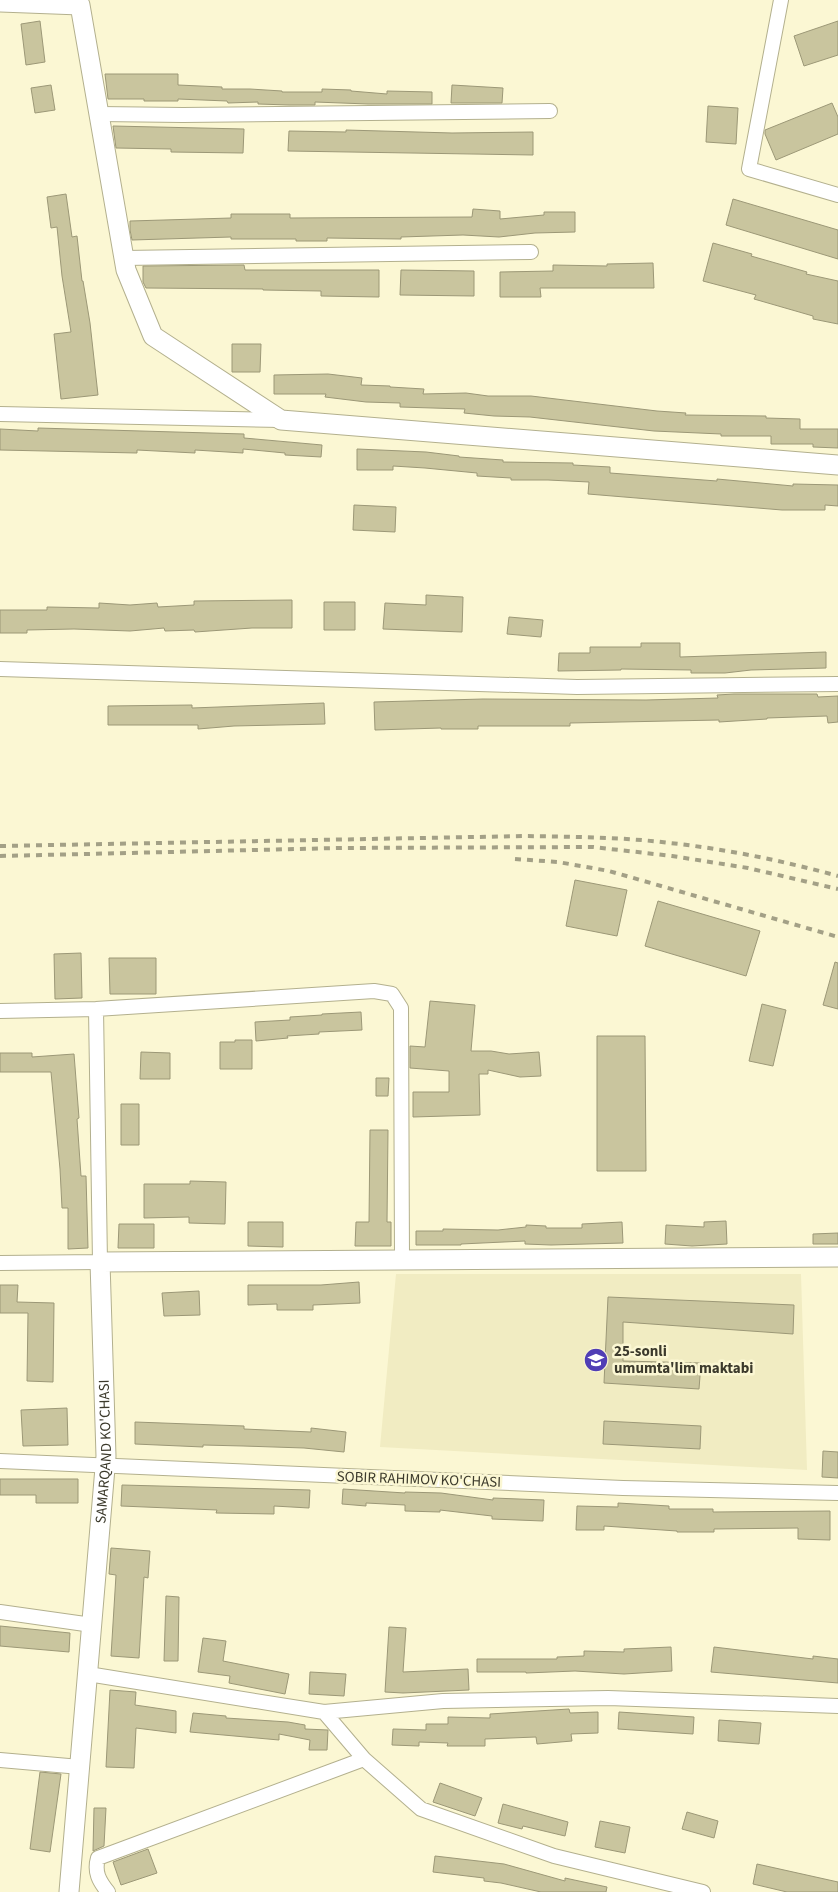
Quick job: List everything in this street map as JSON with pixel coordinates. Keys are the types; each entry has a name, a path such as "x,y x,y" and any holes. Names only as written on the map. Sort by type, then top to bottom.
{"street":[{"path":"781,0 749,169 838,195"},
{"path":"0,2 80,2 126,270 153,336 281,420"},
{"path":"99,114 183,115 550,111"},
{"path":"124,258 532,252"},
{"path":"0,414 281,420 838,465"},
{"path":"0,669 577,687 838,684"},
{"path":"0,1011 96,1009 374,991 392,994 400,1008 402,1258"},
{"name":"SAMARQAND KO'CHASI","path":"69,1892 106,1466 100,1262 96,1009"},
{"path":"0,1263 402,1258 838,1257"},
{"name":"SOBIR RAHIMOV KO'CHASI","path":"0,1461 623,1488 838,1493"},
{"path":"0,1612 92,1625"},
{"path":"88,1674 324,1712 443,1701 608,1698 838,1706"},
{"path":"324,1712 364,1758 420,1809 554,1856 703,1892"},
{"path":"108,1892 101,1884 95,1867 98,1858 364,1758"},
{"path":"0,1760 80,1767"}],"shaded area":[{"name":"25-sonli umumta'lim maktabi","path":"396,1274 801,1274 807,1470 380,1447"}],"building":[{"path":"40,21 45,62 26,65 21,24"},
{"path":"838,21 838,55 804,66 794,36"},
{"path":"105,74 178,74 178,85 222,87 222,89 322,92 322,89 387,94 387,91 432,92 432,104 315,102 315,105 289,105 178,99 178,101 144,101 144,99 108,99"},
{"path":"51,85 55,110 35,113 31,88"},
{"path":"452,85 503,88 502,103 451,103"},
{"path":"832,103 838,117 838,134 776,160 765,130"},
{"path":"708,106 738,108 736,144 706,142"},
{"path":"113,126 244,129 243,153 171,152 171,149 116,148"},
{"path":"346,130 452,133 533,132 533,155 288,151 289,131 346,132"},
{"path":"66,194 72,237 77,236 98,395 61,399 54,334 71,332 62,276 57,227 51,228 47,197"},
{"path":"733,199 838,230 838,259 726,225"},
{"path":"473,209 500,211 500,219 544,215 544,212 575,212 575,232 535,233 499,237 463,235 401,237 401,239 327,238 327,241 296,241 296,239 231,239 231,237 132,240 130,230 130,221 231,218 231,214 290,214 290,218 472,217"},
{"path":"713,243 807,272 806,274 838,281 838,324 813,319 813,316 754,299 756,295 703,281"},
{"path":"653,263 654,288 540,288 541,297 500,297 500,272 553,271 553,265 607,266 607,264"},
{"path":"244,265 245,270 379,270 379,297 321,296 321,291 146,288 143,282 143,266"},
{"path":"401,270 474,271 474,296 400,295"},
{"path":"232,344 261,344 260,372 232,372"},
{"path":"328,374 362,378 361,385 424,389 423,394 466,393 488,396 531,396 686,413 685,415 766,416 766,418 800,419 800,429 838,429 838,448 813,447 813,444 771,444 771,436 721,436 721,434 654,431 530,417 464,413 465,409 400,407 400,403 366,402 325,397 326,394 274,394 274,375"},
{"path":"38,428 244,434 244,438 322,445 321,457 285,455 285,453 243,449 243,453 195,450 195,453 137,450 137,453 0,450 0,429 38,431"},
{"path":"357,449 426,452 459,457 503,460 503,462 573,463 573,465 610,467 610,473 717,481 717,479 793,486 793,484 838,485 838,506 825,505 825,510 782,510 588,494 589,482 511,480 511,478 477,476 477,473 393,466 393,470 357,470"},
{"path":"354,505 396,507 395,532 353,530"},
{"path":"426,595 463,597 462,632 383,629 385,603 426,605"},
{"path":"292,600 292,628 252,628 195,632 194,630 165,631 164,628 130,631 74,629 27,630 27,633 0,633 0,610 47,610 47,607 99,608 99,603 130,605 157,603 158,607 194,605 194,601"},
{"path":"324,602 355,602 355,630 324,630"},
{"path":"509,617 543,620 541,637 507,634"},
{"path":"641,643 680,643 680,657 826,652 826,668 751,670 725,673 691,673 691,670 621,669 558,671 559,653 590,653 590,647 641,647"},
{"path":"817,694 818,697 838,696 838,722 828,723 827,716 719,722 719,720 570,723 570,726 478,726 478,729 375,730 374,702 483,699 646,700 718,698 717,695"},
{"path":"324,703 325,724 234,726 198,729 198,725 108,725 108,706 192,705 192,708"},
{"path":"575,880 627,890 617,936 566,926"},
{"path":"658,901 760,931 746,976 645,946"},
{"path":"81,953 82,998 55,999 54,954"},
{"path":"109,958 156,958 156,994 110,994"},
{"path":"835,962 838,963 838,1009 823,1005"},
{"path":"430,1001 475,1005 471,1051 491,1051 509,1054 539,1052 541,1076 520,1077 488,1070 488,1074 479,1074 480,1115 413,1117 413,1092 449,1092 449,1071 410,1068 410,1046 425,1047"},
{"path":"762,1004 786,1010 773,1066 749,1061"},
{"path":"361,1012 362,1030 319,1032 319,1034 287,1036 288,1038 256,1041 255,1022 290,1020 290,1017"},
{"path":"597,1036 645,1036 646,1171 597,1171"},
{"path":"235,1040 252,1040 252,1069 220,1069 220,1042 235,1042"},
{"path":"141,1052 170,1053 170,1079 140,1079"},
{"path":"0,1053 32,1053 32,1057 74,1054 81,1176 86,1176 88,1248 68,1249 68,1208 62,1208 51,1072 0,1072"},
{"path":"376,1078 389,1078 388,1096 376,1096"},
{"path":"121,1104 139,1104 139,1145 121,1145"},
{"path":"370,1130 388,1130 387,1222 391,1222 391,1246 355,1246 356,1222 369,1222"},
{"path":"190,1181 226,1182 225,1224 189,1223 189,1217 144,1218 144,1184 190,1184"},
{"path":"726,1221 727,1244 692,1246 665,1244 666,1225 704,1227 704,1222"},
{"path":"248,1222 283,1222 283,1247 248,1246"},
{"path":"622,1222 623,1243 551,1245 525,1244 525,1241 461,1245 416,1245 416,1231 443,1231 443,1229 498,1230 526,1227 526,1225 546,1226 546,1228 582,1228 582,1224"},
{"path":"119,1224 154,1224 154,1248 118,1248"},
{"path":"838,1233 838,1244 813,1244 813,1234"},
{"path":"359,1282 360,1303 313,1305 313,1310 277,1310 277,1304 248,1305 248,1285 321,1285"},
{"path":"0,1285 18,1285 17,1302 54,1303 53,1382 27,1381 28,1313 0,1313"},
{"path":"199,1291 200,1315 164,1316 162,1293"},
{"path":"608,1297 794,1305 793,1334 623,1322 623,1361 701,1363 699,1389 604,1383"},
{"path":"67,1408 68,1445 23,1446 21,1410"},
{"path":"604,1421 701,1426 700,1449 603,1444"},
{"path":"135,1422 244,1426 244,1429 311,1432 311,1428 346,1432 344,1452 304,1448 135,1444"},
{"path":"823,1451 838,1452 838,1478 822,1477"},
{"path":"0,1479 78,1479 78,1503 36,1503 36,1495 0,1495"},
{"path":"122,1485 310,1490 309,1508 274,1506 274,1514 216,1513 217,1510 121,1506"},
{"path":"343,1489 441,1493 493,1500 493,1498 544,1500 543,1521 492,1519 492,1516 440,1510 440,1512 405,1511 405,1505 366,1503 366,1506 342,1504"},
{"path":"618,1503 669,1506 669,1509 713,1509 713,1512 830,1511 830,1540 798,1539 798,1528 714,1529 714,1532 677,1532 604,1526 604,1530 576,1530 577,1506 618,1507"},
{"path":"111,1548 150,1551 148,1578 144,1577 139,1658 111,1656 116,1575 109,1574"},
{"path":"166,1596 179,1597 178,1661 164,1661"},
{"path":"0,1626 70,1633 69,1652 0,1646"},
{"path":"389,1627 406,1628 403,1672 468,1669 469,1690 385,1692"},
{"path":"203,1638 226,1641 223,1661 289,1674 285,1694 229,1683 230,1676 198,1672"},
{"path":"671,1647 672,1671 624,1674 575,1671 477,1672 477,1659 557,1659 557,1657 584,1656 584,1651 624,1652 624,1649"},
{"path":"714,1647 813,1659 813,1656 838,1659 838,1683 711,1672"},
{"path":"310,1672 346,1674 344,1696 309,1694"},
{"path":"110,1690 136,1692 135,1705 176,1711 176,1733 136,1728 134,1768 106,1767"},
{"path":"569,1709 570,1713 598,1712 598,1733 571,1734 572,1741 537,1744 536,1737 485,1739 485,1746 447,1746 448,1743 419,1742 419,1746 392,1745 393,1729 426,1730 426,1724 448,1724 448,1717 490,1718 490,1714"},
{"path":"619,1712 694,1717 693,1734 618,1729"},
{"path":"193,1713 226,1716 226,1718 288,1722 305,1725 305,1729 328,1730 327,1750 309,1750 310,1740 279,1734 279,1740 190,1732"},
{"path":"719,1720 761,1723 759,1744 718,1741"},
{"path":"40,1772 61,1774 50,1852 30,1849"},
{"path":"440,1783 482,1798 475,1816 433,1802"},
{"path":"503,1804 568,1822 565,1836 523,1826 522,1829 498,1823"},
{"path":"94,1808 106,1808 104,1846 93,1851"},
{"path":"687,1812 718,1821 714,1838 682,1829"},
{"path":"600,1821 630,1827 625,1853 595,1847"},
{"path":"148,1849 157,1873 121,1885 113,1862"},
{"path":"435,1856 504,1864 565,1881 565,1878 607,1887 606,1892 541,1892 484,1881 484,1878 433,1872"},
{"path":"757,1864 838,1882 838,1892 787,1892 753,1884"}],"railway":[{"path":"0,846 526,836 598,838 652,841 734,852 838,876"},
{"path":"0,856 339,848 593,847 672,856 748,868 838,889"},
{"path":"515,859 558,862 609,871 838,937"}],"place":[{"name":"25-sonli umumta'lim maktabi","path":"596,1360"}]}
